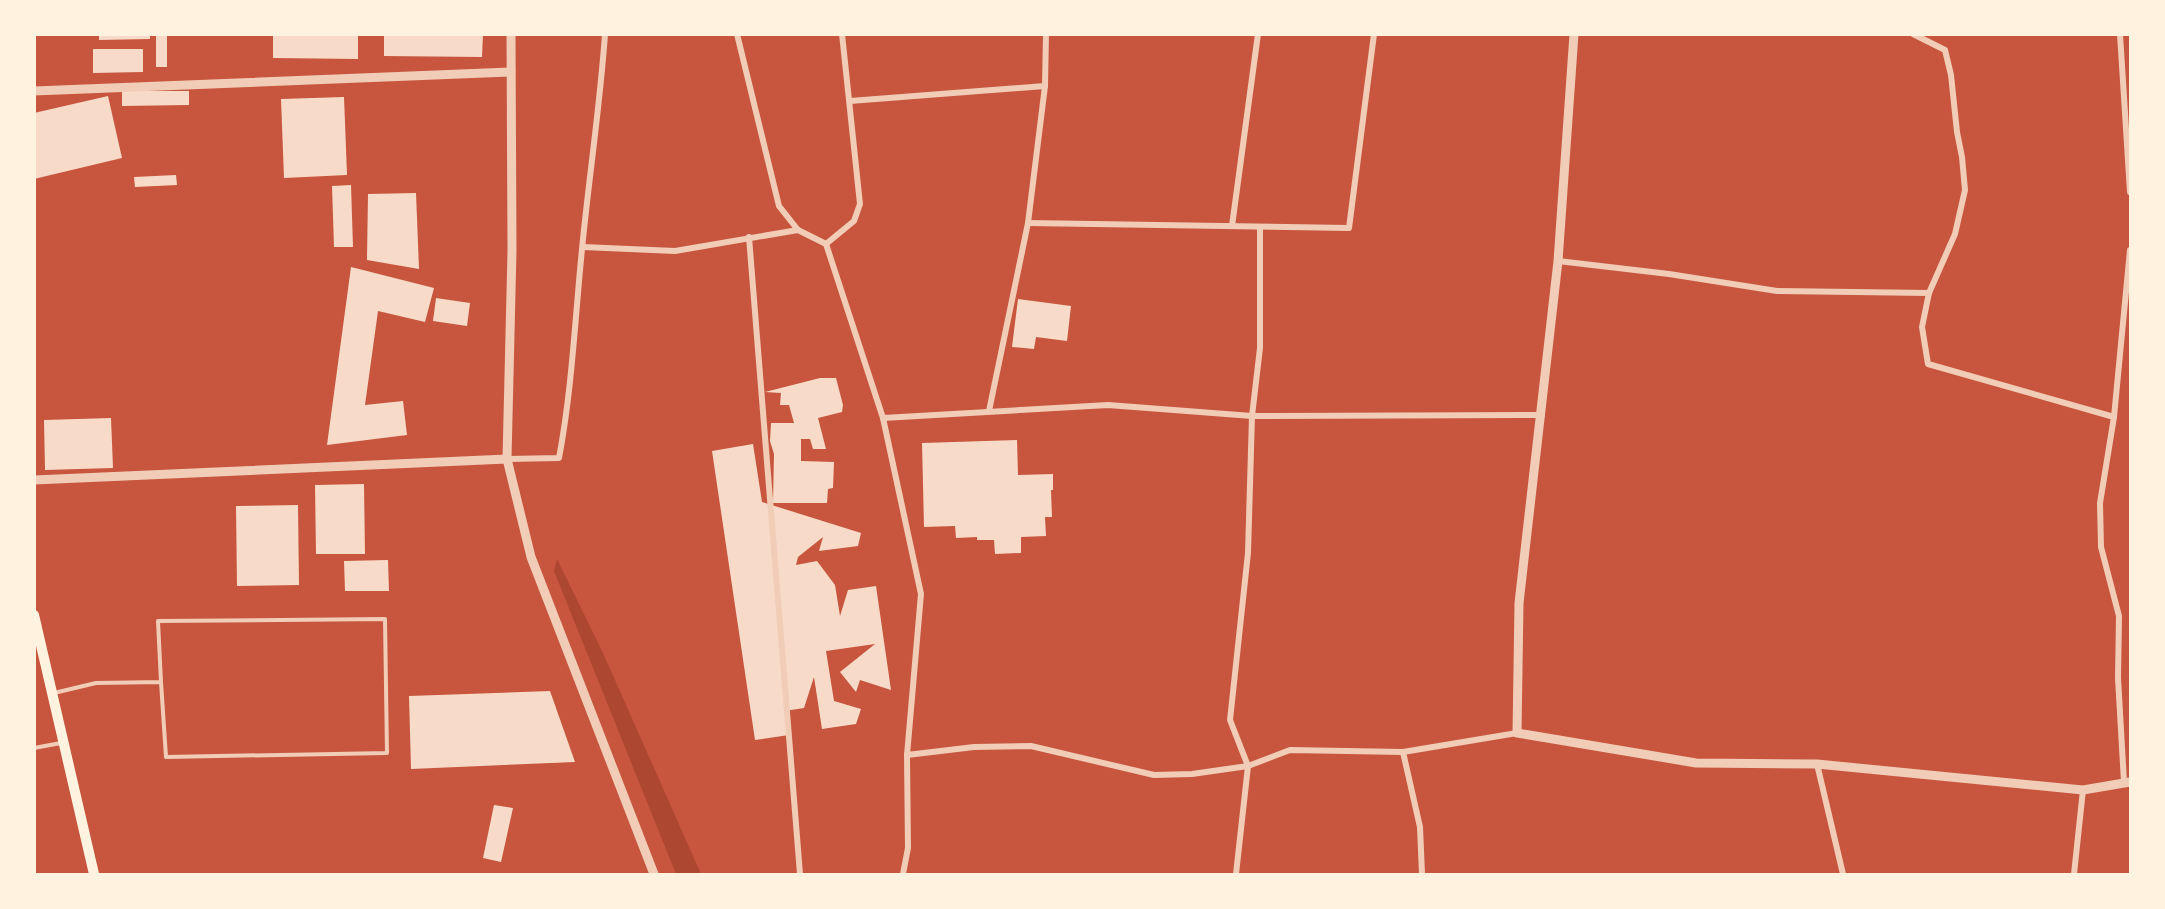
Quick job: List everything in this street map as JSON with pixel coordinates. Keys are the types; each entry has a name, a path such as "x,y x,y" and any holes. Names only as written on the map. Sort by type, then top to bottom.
{"main road":[{"path":"34,615 94,874"}],"street":[{"path":"512,34 512,251 507,459 531,556 654,874"},
{"path":"34,480 559,458 567,415 583,247 600,107 605,34"},
{"path":"737,34 779,206 798,230 826,244 883,418 921,594 907,755 908,848 903,874"},
{"path":"826,244 854,221 861,204 842,34"},
{"path":"989,411 1028,223 1045,86 1046,34"},
{"path":"1232,226 1258,34"},
{"path":"1028,223 1349,228 1374,34"},
{"path":"1517,733 1519,603 1558,261 1574,34"},
{"path":"1913,34 1945,50 1952,75 1965,190 1955,234 1929,293 1922,327 1928,364 2115,417"},
{"path":"2120,34 2130,192"},
{"path":"34,91 511,72"},
{"path":"850,101 1045,86"},
{"path":"1236,874 1248,766 1230,720 1248,553 1252,416 1260,348 1260,227"},
{"path":"583,247 675,251 798,230"},
{"path":"749,237 800,874"},
{"path":"907,755 974,747 1031,746 1154,775 1192,774 1248,766 1290,750 1403,753 1517,733 1696,763 1817,764 2083,790 2127,782 2118,678 2119,616 2101,547 2100,503 2115,417 2130,250"},
{"path":"1558,261 1669,274 1777,291 1929,293"},
{"path":"883,418 1108,405 1252,416 1542,415"},
{"path":"1403,753 1420,827 1422,874"},
{"path":"1817,764 1843,874"},
{"path":"2074,874 2083,790"}],"lane":[{"path":"385,619 387,753 166,757 160,682 158,621 385,619"},
{"path":"53,694 96,683 160,682"},
{"path":"34,748 65,742"}],"shaded area":[{"path":"557,559 603,653 701,874 676,874 554,571"}],"building":[{"path":"99,34 150,34 150,39 99,40"},
{"path":"156,34 167,34 167,67 156,67"},
{"path":"273,34 358,34 358,59 273,58"},
{"path":"384,34 483,34 482,57 384,56"},
{"path":"93,49 143,49 143,72 93,73"},
{"path":"122,91 189,91 189,105 122,106"},
{"path":"108,96 122,158 34,179 34,113"},
{"path":"344,97 347,175 284,178 281,99"},
{"path":"176,175 177,185 135,187 134,177"},
{"path":"351,185 353,247 334,247 332,186"},
{"path":"416,193 419,269 367,260 368,194"},
{"path":"351,267 434,288 425,322 378,311 365,405 403,401 407,435 327,445"},
{"path":"436,298 470,303 467,326 433,321"},
{"path":"1018,299 1071,306 1067,341 1036,337 1034,349 1012,347"},
{"path":"820,378 836,378 843,405 842,412 818,418 826,449 813,449 810,439 801,439 801,461 834,462 833,488 828,489 827,503 773,503 774,454 770,441 771,423 794,423 789,405 780,405 781,393 765,392"},
{"path":"111,418 113,468 45,470 44,420"},
{"path":"1017,440 1018,475 1053,474 1052,517 1045,517 1046,536 1021,537 1021,553 995,554 994,540 977,540 977,537 956,538 955,526 924,527 922,443"},
{"path":"753,444 762,502 861,533 858,546 819,551 823,537 798,557 796,565 817,561 835,585 840,616 848,590 876,586 891,690 860,680 856,692 840,672 875,644 826,651 834,701 861,709 856,724 822,729 814,677 804,708 785,711 789,735 755,740 712,451"},
{"path":"364,484 365,554 316,554 315,485"},
{"path":"298,505 299,585 237,586 236,506"},
{"path":"388,560 389,591 345,591 344,561"},
{"path":"550,691 575,762 411,769 409,696"},
{"path":"494,805 513,808 501,862 483,858"}]}
